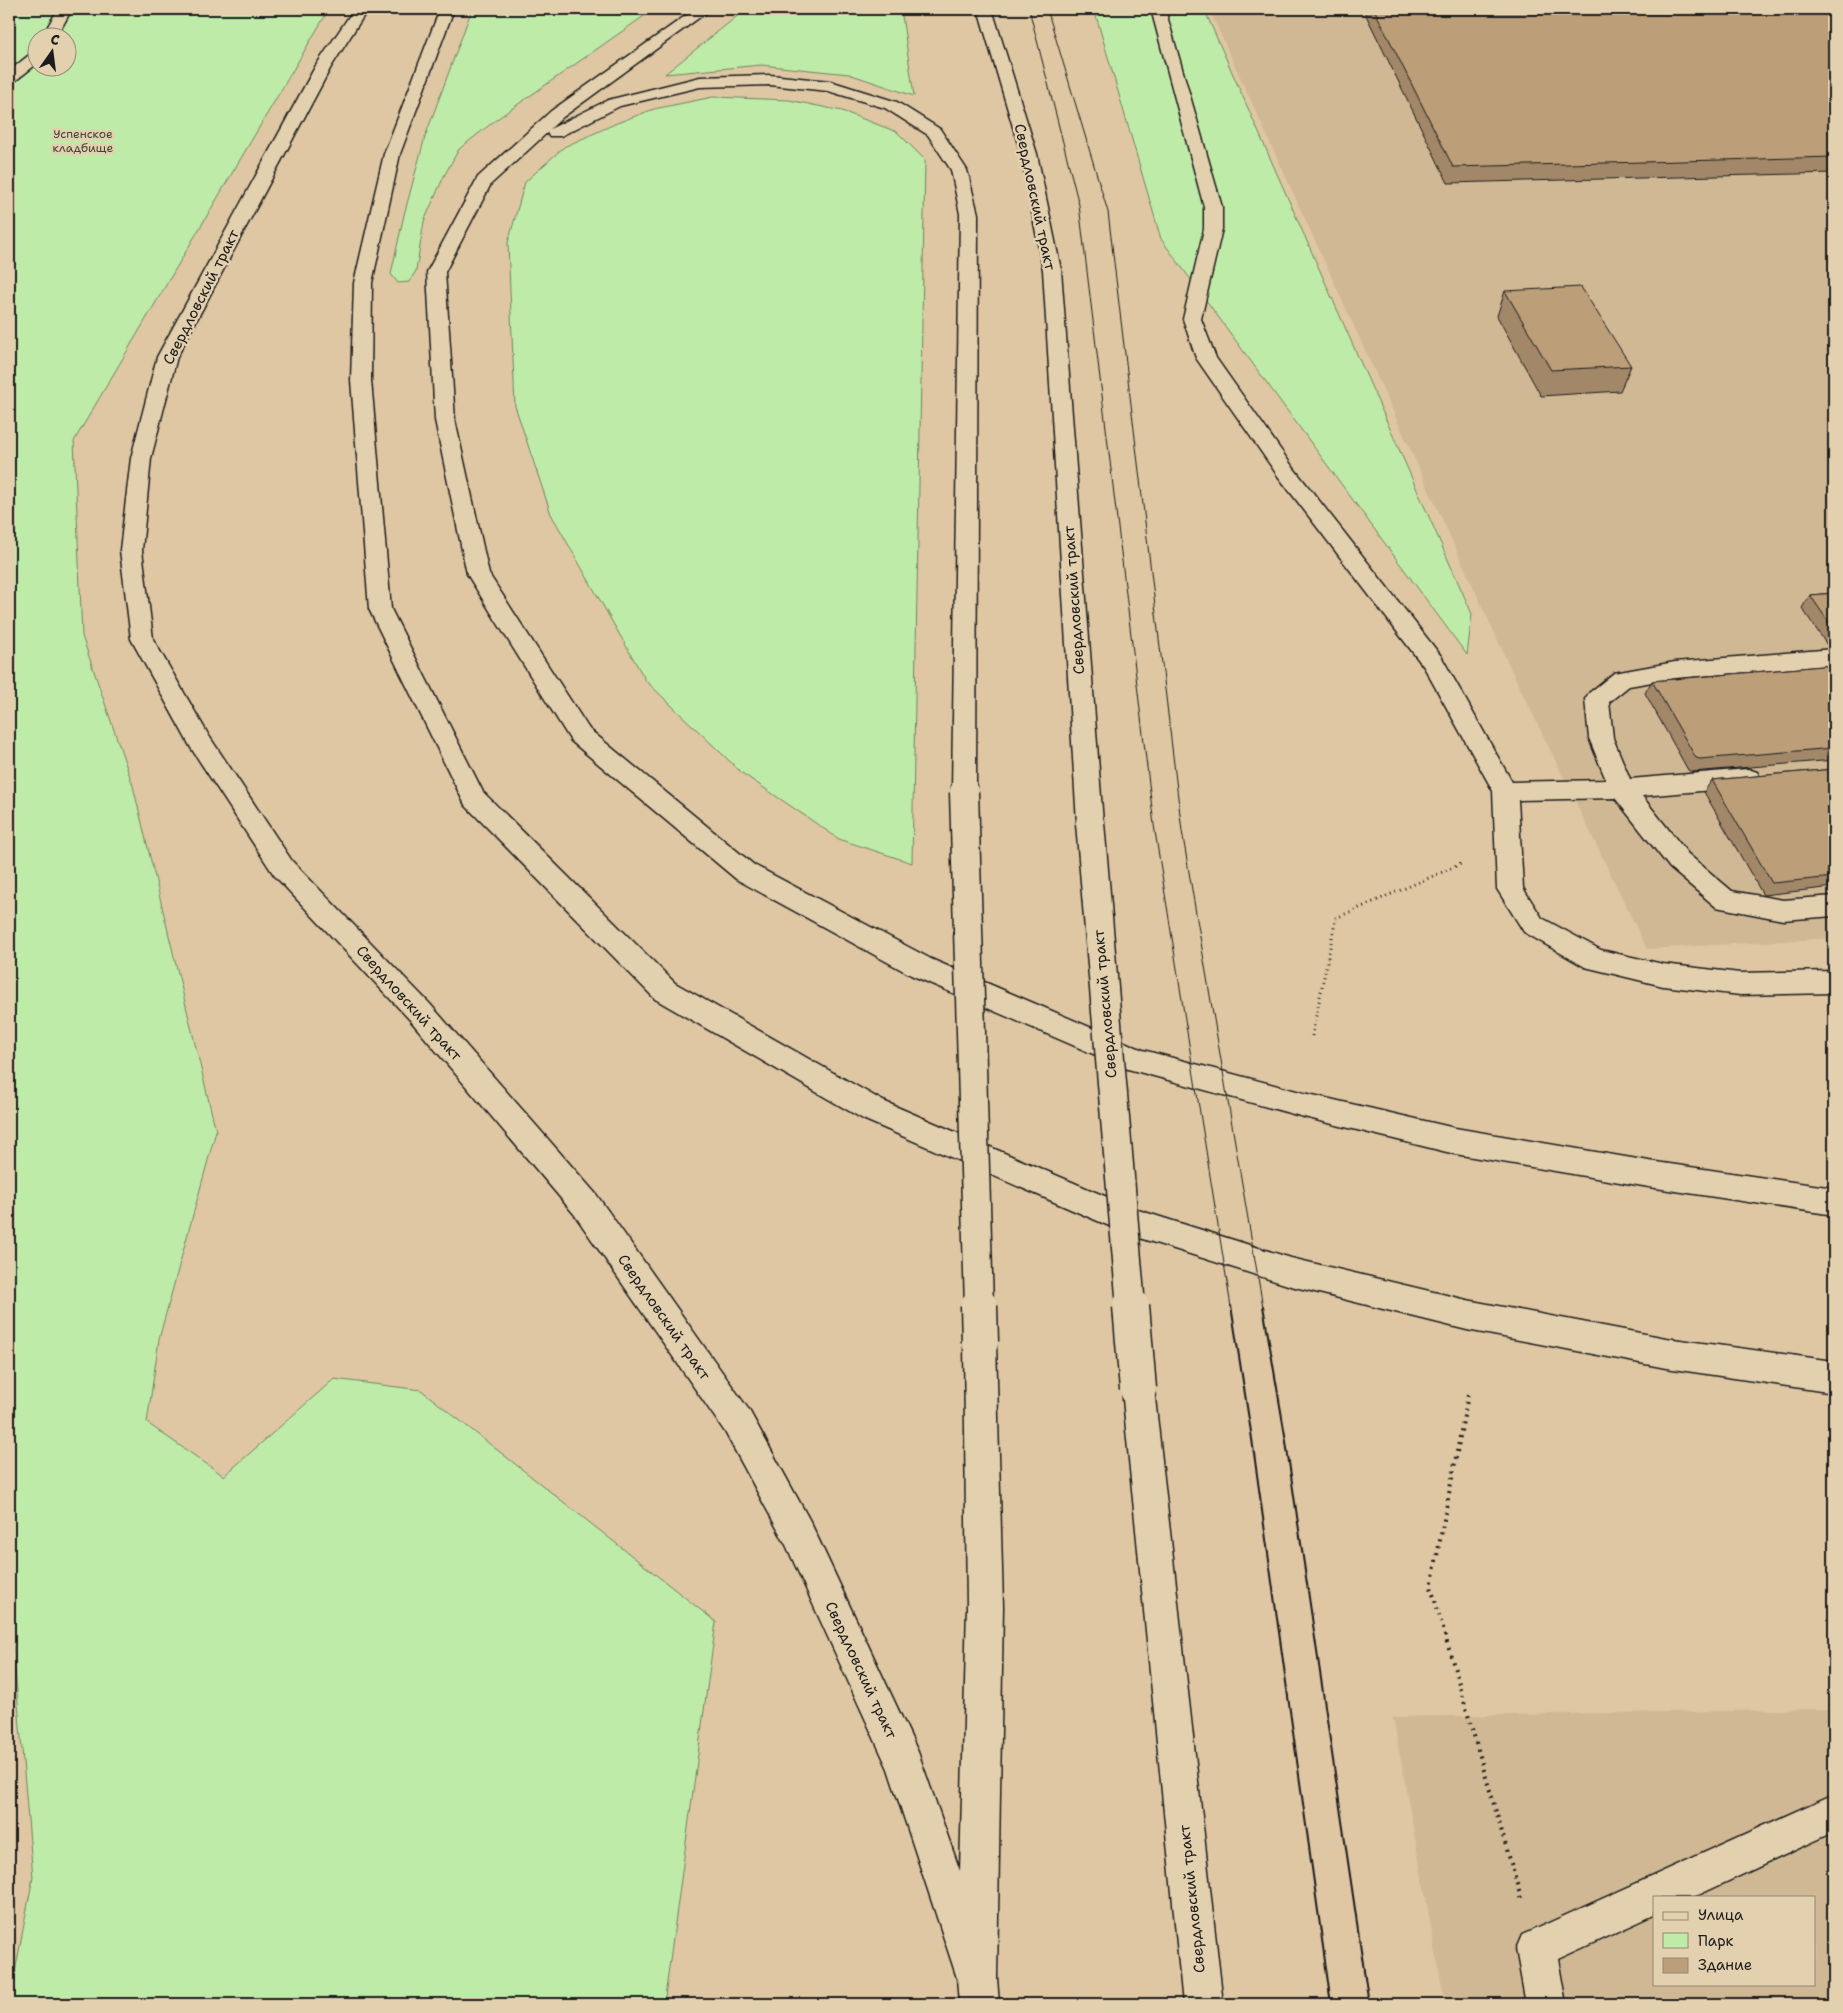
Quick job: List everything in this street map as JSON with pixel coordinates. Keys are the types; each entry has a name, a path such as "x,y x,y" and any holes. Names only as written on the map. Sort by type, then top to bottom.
{"main road":[{"path":"54,28 62,13 67,9"},
{"name":"Свердловский тракт","path":"361,9 323,67 168,356 140,458 131,550 142,639 200,742 283,868 420,1012 585,1204 737,1421 798,1533 904,1765 975,1996"},
{"path":"446,9 392,154 363,282 361,380 380,609 474,798 665,990 873,1110 1130,1221 1291,1272 1467,1315 1666,1353 1834,1377"},
{"path":"704,9 557,114 484,181 436,272 445,420 478,574 580,735 745,872 921,967 1138,1061 1304,1105 1455,1141 1649,1174 1834,1202"},
{"name":"Свердловский тракт","path":"986,9 1029,154 1052,270 1090,824 1138,1389 1203,2004"},
{"path":"1158,9 1213,207 1214,229 1192,319 1206,358 1285,471 1433,662 1505,791 1510,889 1533,925 1595,959 1663,975 1740,984 1834,982"},
{"path":"9,78 28,63"},
{"name":"Свердловский тракт","path":"484,181 543,139 614,103 700,82 770,80 830,86 892,105 934,132 959,170 969,214 964,792 980,1342 985,1607 975,1996"},
{"path":"1834,657 1675,670 1622,680 1597,699 1601,738 1622,789 1679,861 1725,900 1783,910 1834,906"},
{"path":"1505,791 1622,789 1767,776"},
{"path":"1546,2004 1536,1949 1834,1814"}],"path":[{"path":"1312,1036 1336,918 1508,844"},
{"path":"1468,1395 1431,1587 1536,1949"}],"shaded area":[{"path":"1209,9 1834,9 1834,938 1647,949 1508,663"},
{"path":"1834,1709 1834,2004 1445,2004 1393,1717"}],"green space":[{"name":"Успенское кладбище","path":"9,9 329,9 74,441 82,636 133,786 216,1131 159,1339 147,1423 224,1476 334,1379 421,1390 716,1622 664,2004 9,2004 33,1877 9,1598"},
{"path":"472,9 654,9 497,119 459,149 444,176 424,221 416,271 409,282 398,283 391,274 404,215 425,137"},
{"path":"746,9 901,9 914,96 849,74 761,65 665,74"},
{"path":"1094,9 1204,9 1472,614 1467,655 1161,239"},
{"path":"713,97 789,100 842,111 897,132 925,160 912,863 839,839 742,773 646,681 551,514 515,406 508,243 525,182 564,147 617,123 654,109"}],"building":[{"path":"1374,9 1834,9 1834,157 1453,167"},
{"path":"1581,287 1631,366 1551,370 1505,291"},
{"path":"1834,593 1834,630 1810,595"},
{"path":"1834,665 1834,748 1696,758 1652,681"},
{"path":"1834,769 1834,877 1772,883 1712,780"}],"tram line":[{"path":"1029,9 1079,205 1154,825 1231,1307"},
{"path":"1047,9 1108,212 1182,831 1263,1307"},
{"path":"1231,1306 1251,1432 1331,2004"},
{"path":"1263,1306 1285,1435 1369,2004"}]}
